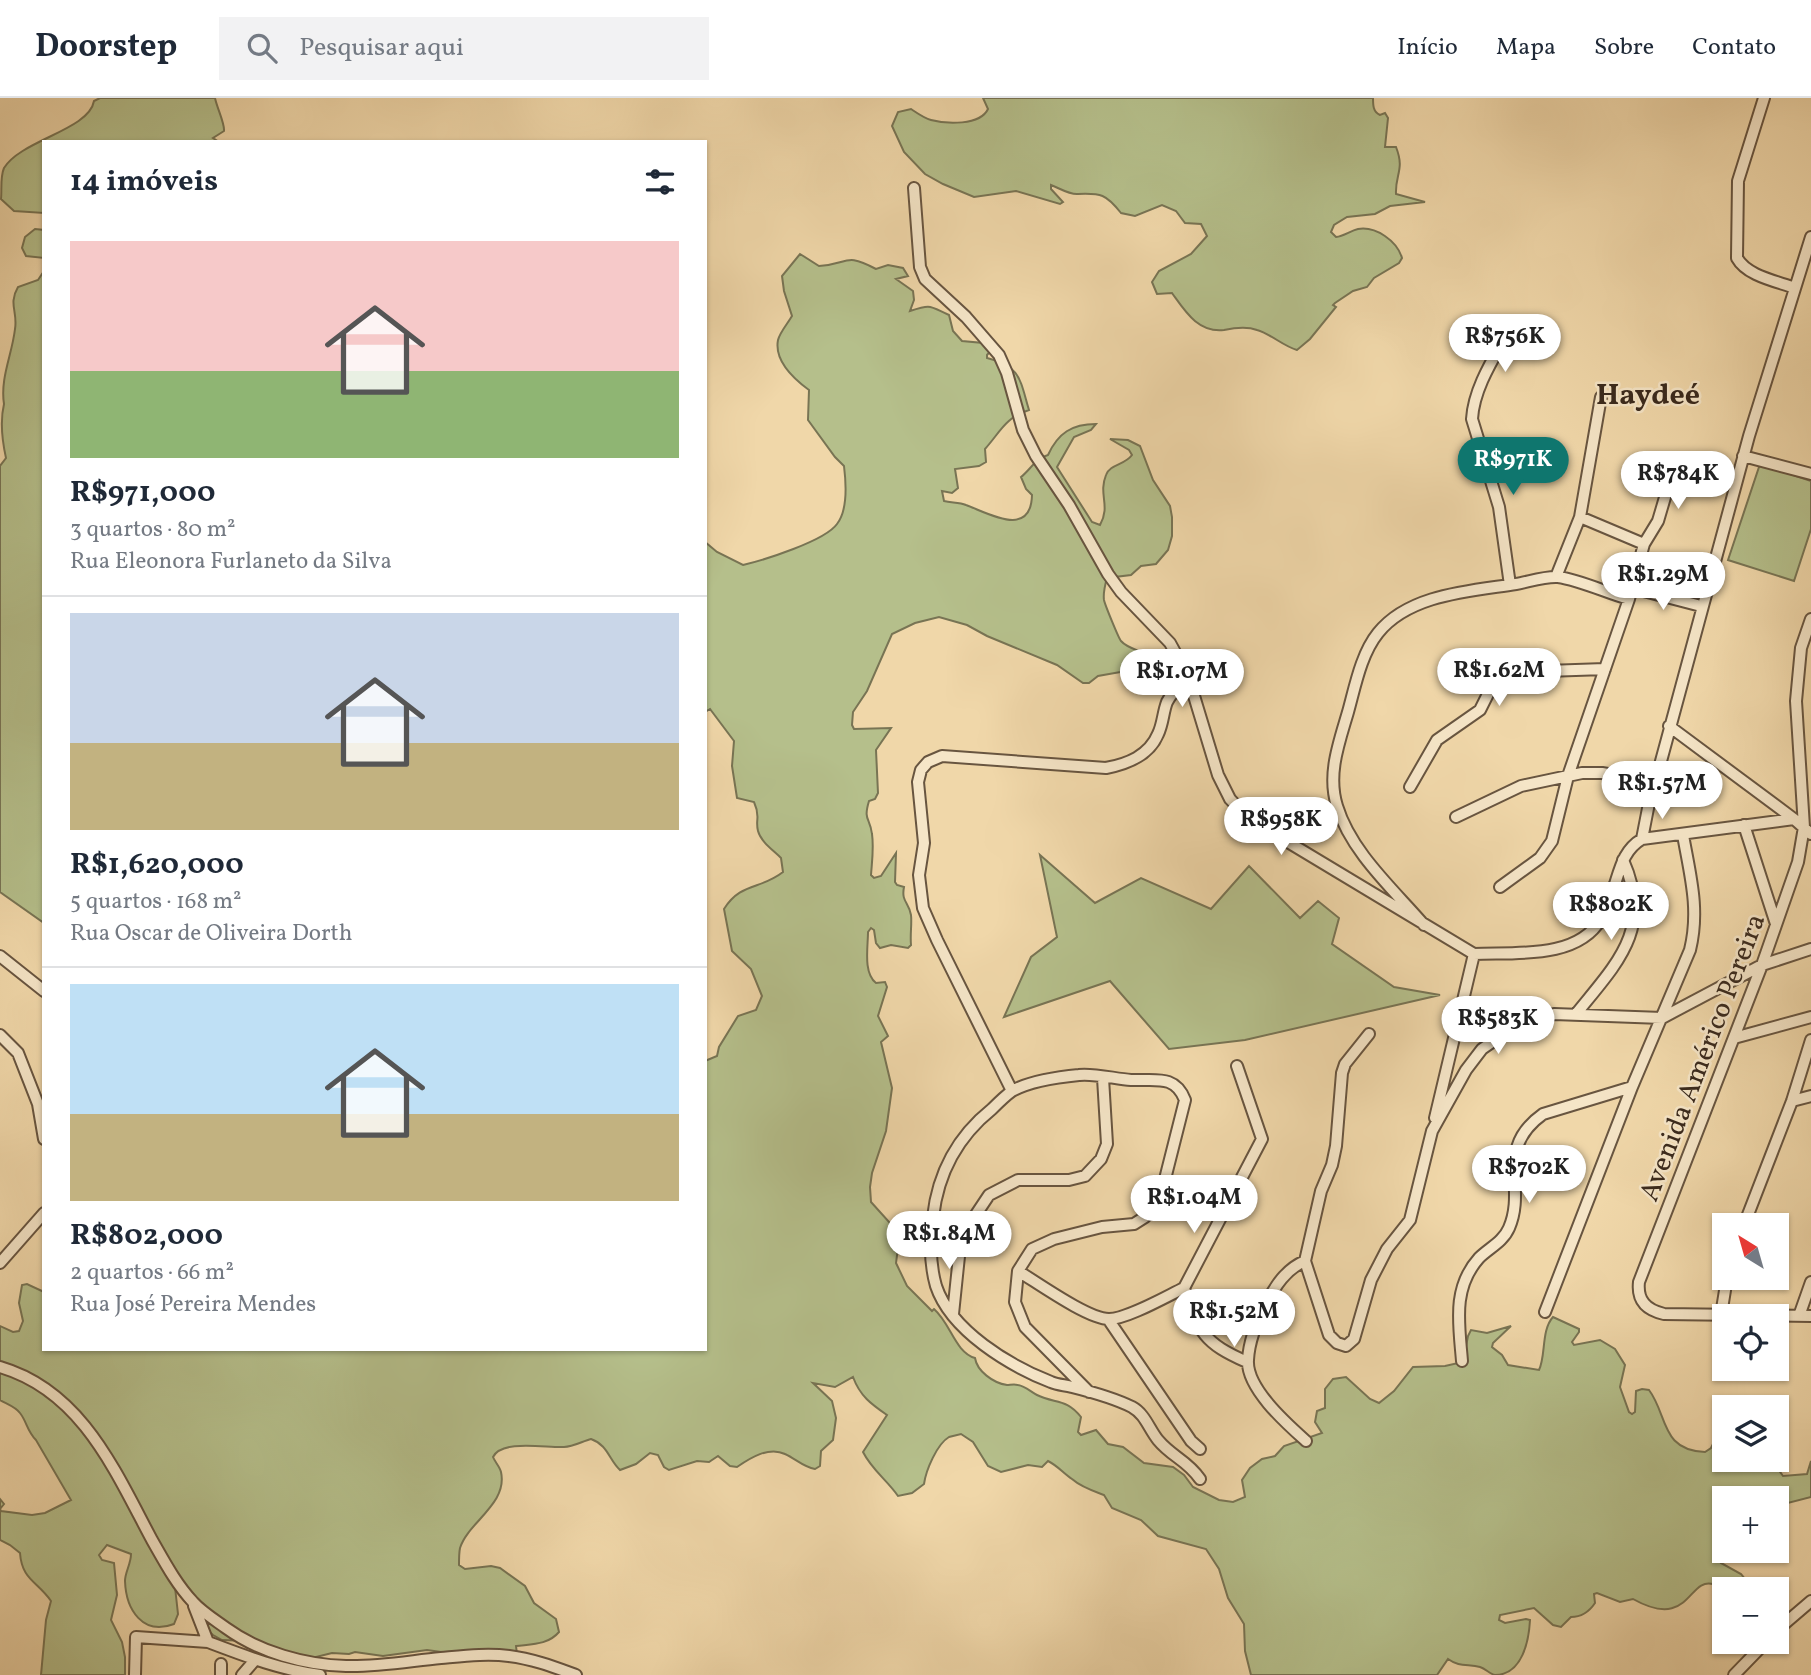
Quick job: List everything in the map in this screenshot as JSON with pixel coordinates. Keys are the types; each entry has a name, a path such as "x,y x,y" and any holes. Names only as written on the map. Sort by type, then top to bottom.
{"street":[{"path":"1764,98 1738,181 1737,258 1749,271 1795,288"},
{"path":"914,188 920,267 925,279 966,317 999,355 1007,373 1023,430 1036,457 1069,505 1108,574 1121,592 1170,643 1188,676 1223,788 1238,810 1258,825 1474,954 1539,951 1571,944 1584,937 1601,919 1630,848 1643,839 1794,819"},
{"path":"1456,817 1521,786 1567,776 1592,772 1648,781 1657,776 1743,456 1811,237"},
{"path":"1510,585 1499,507 1472,419 1477,392 1513,323"},
{"path":"1556,577 1580,517 1601,397"},
{"path":"1743,456 1811,474"},
{"path":"1500,887 1547,851 1556,828 1567,776 1630,594 1644,544 1658,522 1676,460"},
{"path":"1580,517 1644,544"},
{"path":"1424,925 1363,853 1343,821 1333,788 1335,756 1361,670 1378,632 1406,611 1436,598 1556,577 1630,594 1701,606"},
{"name":"Avenida Américo Pereira","path":"1712,1315 1664,1314 1648,1308 1638,1292 1639,1282 1762,965 1807,830 1796,701 1801,648 1811,619"},
{"path":"1410,787 1437,740 1480,709 1493,684 1499,679 1518,672 1605,669"},
{"path":"1012,1091 923,908 919,875 923,843 918,782 921,771 928,762 942,756 1106,768 1128,762 1146,753 1152,745 1167,702 1188,676"},
{"path":"1669,726 1807,830"},
{"path":"1643,839 1650,798"},
{"path":"1744,825 1776,924"},
{"path":"1545,1312 1632,1087 1683,970 1695,930 1695,904 1683,835"},
{"path":"1576,1014 1621,957 1629,936 1635,898 1633,883 1623,860"},
{"path":"1432,1131 1470,1064 1494,1039 1533,1019 1554,1014 1662,1018 1762,965 1811,949"},
{"path":"1369,1034 1345,1064 1342,1073 1336,1146 1332,1165 1321,1191 1305,1261 1329,1335 1337,1343 1346,1346 1354,1339 1371,1280 1387,1249 1410,1220 1474,954"},
{"path":"0,956 42,989"},
{"path":"1734,1038 1811,1017"},
{"path":"0,1035 18,1053 38,1104 42,1127"},
{"path":"1749,1213 1792,1101 1811,1040"},
{"path":"1018,1271 1088,1313 1108,1319 1123,1316 1184,1288 1262,1139 1237,1066"},
{"path":"1088,1392 1025,1327 1015,1302 1018,1271 1032,1249 1055,1239 1092,1229 1134,1224 1154,1208 1164,1187 1185,1100 1181,1089 1167,1081 1103,1078 1082,1074 1038,1082 1012,1091 981,1117 955,1147 938,1186 932,1219 932,1267 937,1289 953,1314 976,1339 1004,1359 1054,1383 1088,1392 1140,1412 1158,1440 1191,1465 1200,1479"},
{"path":"953,1314 961,1237 989,1195 1018,1180 1069,1180 1085,1176 1101,1159 1107,1144 1103,1078"},
{"path":"1462,1361 1458,1312 1463,1281 1480,1258 1500,1241 1508,1230 1513,1208 1514,1160 1523,1133 1543,1114 1632,1087"},
{"path":"1792,1101 1811,1096"},
{"path":"0,1264 42,1215"},
{"path":"1305,1261 1292,1266 1268,1299 1256,1324 1247,1362 1258,1390 1274,1411 1306,1441"},
{"path":"1805,1316 1811,1282"},
{"path":"1184,1288 1201,1330 1219,1349 1247,1362"},
{"path":"1108,1319 1191,1441 1200,1449"},
{"path":"0,1367 22,1373 52,1392 81,1419 109,1459 176,1581 193,1603 228,1630 258,1648 299,1660 346,1666 467,1656 508,1656 545,1664 576,1675"},
{"path":"1789,1620 1811,1601"},
{"path":"193,1603 208,1642"},
{"path":"135,1675 136,1637 208,1642 255,1660 320,1675"},
{"path":"1734,1675 1754,1654"},
{"path":"242,1675 255,1660"}],"green space":[{"path":"100,98 215,98 224,131 213,138 216,140 45,140 80,120 94,101"},
{"path":"983,98 1373,98 1376,112 1380,115 1385,113 1388,118 1385,147 1396,147 1399,155 1396,194 1425,202 1390,206 1375,214 1347,217 1334,225 1331,232 1336,237 1358,229 1379,232 1396,246 1402,258 1399,263 1374,278 1367,287 1353,291 1335,303 1333,305 1336,307 1310,339 1297,350 1253,329 1207,328 1193,319 1172,293 1157,294 1152,282 1159,271 1191,254 1207,236 1201,224 1185,223 1176,211 1162,205 1135,216 1121,213 1102,196 1072,193 1051,185 1051,189 1063,202 1060,204 1016,191 974,197 925,174 904,152 892,126 898,112 911,109 931,120 970,121 984,115 988,109"},
{"path":"42,141 42,213 14,211 1,199 4,168 25,150"},
{"path":"35,229 42,230 42,258 26,256 22,248 25,237"},
{"path":"800,254 819,266 852,260 876,269 888,265 903,268 908,276 896,279 913,291 914,300 910,311 930,307 949,315 953,331 962,341 994,344 987,358 1007,365 1017,376 1029,410 1009,421 985,449 986,462 979,466 955,469 958,488 952,493 942,491 944,501 963,504 1007,520 1024,516 1030,508 1032,495 1021,477 1037,461 1048,455 1056,441 1067,431 1096,424 1091,430 1074,437 1057,467 1092,522 1100,525 1103,518 1103,488 1108,471 1132,455 1129,450 1110,439 1128,440 1140,446 1153,480 1170,506 1172,517 1172,536 1168,550 1156,564 1141,566 1131,575 1107,578 1104,589 1105,603 1121,641 1146,654 1149,667 1098,676 1089,683 1083,683 1057,665 967,625 939,617 915,623 892,634 867,691 853,712 854,729 891,728 876,750 878,793 875,799 869,801 867,812 873,839 871,875 874,878 881,876 896,853 895,882 904,887 904,896 911,915 911,945 908,948 891,945 880,948 871,928 868,932 867,952 872,979 876,983 885,982 887,987 878,1016 888,1036 881,1042 892,1088 886,1131 872,1173 871,1202 890,1223 898,1248 896,1263 907,1286 932,1311 934,1309 940,1315 958,1344 968,1355 975,1358 982,1372 991,1379 1002,1384 1021,1386 1043,1398 1065,1404 1081,1417 1078,1432 1081,1435 1096,1430 1108,1444 1123,1447 1144,1463 1173,1467 1184,1475 1193,1487 1219,1500 1233,1502 1245,1497 1242,1480 1250,1468 1262,1459 1275,1456 1284,1446 1322,1433 1315,1422 1317,1411 1325,1408 1325,1389 1333,1379 1346,1377 1370,1399 1379,1403 1394,1391 1413,1367 1445,1366 1463,1362 1471,1330 1487,1333 1511,1326 1492,1347 1502,1355 1508,1365 1539,1370 1545,1336 1553,1317 1579,1329 1572,1342 1574,1345 1600,1340 1615,1349 1625,1365 1620,1387 1629,1412 1635,1412 1636,1391 1649,1390 1667,1430 1680,1445 1690,1450 1705,1452 1712,1446 1712,1472 1780,1472 1783,1476 1807,1474 1811,1461 1811,1497 1789,1503 1789,1486 1712,1486 1712,1563 1721,1563 1743,1577 1712,1577 1712,1584 1705,1584 1685,1601 1666,1609 1652,1607 1633,1599 1620,1602 1597,1593 1594,1594 1595,1603 1590,1609 1582,1615 1571,1617 1561,1627 1553,1625 1534,1608 1500,1615 1499,1620 1505,1623 1530,1620 1526,1646 1518,1663 1505,1673 1495,1675 1480,1667 1448,1659 1437,1675 1251,1675 1245,1651 1244,1624 1228,1598 1219,1569 1206,1549 1158,1536 1141,1520 1112,1508 1104,1495 1079,1484 1048,1461 1042,1467 1028,1465 1001,1472 988,1466 973,1442 961,1434 949,1437 940,1445 924,1484 912,1493 898,1496 863,1452 887,1415 867,1399 853,1377 835,1387 813,1383 832,1401 836,1418 833,1440 821,1451 820,1466 815,1469 773,1451 754,1457 737,1467 730,1466 718,1456 709,1462 697,1461 669,1470 664,1467 658,1455 650,1453 636,1464 620,1470 605,1449 591,1439 567,1447 515,1446 498,1451 493,1457 501,1472 499,1494 464,1539 460,1548 459,1565 465,1569 491,1566 500,1568 525,1586 534,1603 556,1619 559,1632 555,1636 539,1643 516,1646 517,1654 453,1658 441,1652 427,1650 383,1656 355,1652 332,1653 300,1661 249,1641 222,1640 213,1635 204,1627 185,1594 175,1587 178,1614 174,1624 153,1626 138,1618 129,1602 125,1581 131,1554 107,1545 99,1555 102,1560 114,1563 117,1595 111,1620 122,1642 125,1675 41,1675 46,1620 51,1601 27,1575 20,1553 0,1540 0,1509 32,1515 45,1513 71,1500 20,1413 0,1400 0,1326 13,1332 19,1331 23,1321 19,1303 22,1285 27,1284 42,1291 42,1351 707,1351 707,1060 717,1056 719,1047 738,1016 756,1010 762,996 751,969 732,951 724,909 737,894 783,872 781,858 760,835 754,802 737,798 732,766 734,741 710,709 707,711 707,544 743,565 808,543 830,530 841,518 846,488 844,466 808,420 809,390 786,369 779,355 779,337 792,316 782,276"},
{"path":"42,274 42,922 0,892 0,466 6,458 2,431 3,394 16,323 13,303 15,293 18,287 38,280"},
{"path":"1760,464 1811,481 1811,529 1794,581 1728,560"},
{"path":"1040,855 1095,903 1141,878 1211,909 1249,866 1300,918 1318,901 1339,918 1332,944 1394,987 1440,995 1245,1040 1169,1049 1110,981 1004,1017 1031,957 1057,937"}],"district":[{"name":"Haydeé","path":"1648,394"}]}
